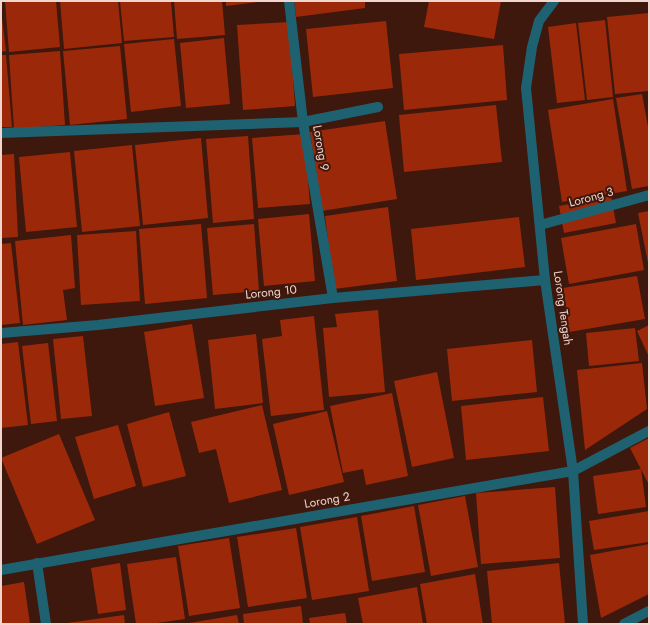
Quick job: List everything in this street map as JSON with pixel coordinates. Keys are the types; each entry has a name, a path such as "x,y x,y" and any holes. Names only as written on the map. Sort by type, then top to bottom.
{"street":[{"name":"Lorong 9","path":"289,1 303,122 333,298"},
{"name":"Lorong Tengah","path":"554,1 539,21 532,47 526,88 545,280 573,471 583,624"},
{"path":"1,133 303,122 378,107"},
{"name":"Lorong 3","path":"540,224 649,196"},
{"name":"Lorong 10","path":"1,333 98,325 333,298 545,280"},
{"name":"Lorong 2","path":"1,570 573,471 649,431"},
{"path":"37,563 46,624"},
{"path":"624,624 649,611"}],"building":[{"path":"5,1 56,1 60,47 9,52"},
{"path":"60,1 118,1 122,43 64,49"},
{"path":"120,1 171,1 174,37 124,41"},
{"path":"174,1 222,1 225,35 177,39"},
{"path":"226,1 256,1 257,2 226,6"},
{"path":"294,1 365,1 365,8 296,17"},
{"path":"429,1 501,1 494,39 424,27"},
{"path":"1,10 6,51 1,52"},
{"path":"649,13 649,91 615,94 607,17"},
{"path":"605,20 613,97 587,100 578,23"},
{"path":"386,21 393,88 313,97 306,29"},
{"path":"289,22 295,106 243,110 237,25"},
{"path":"576,23 585,100 557,103 548,27"},
{"path":"224,38 230,104 186,108 180,43"},
{"path":"174,39 181,106 131,112 124,44"},
{"path":"503,45 507,100 404,110 399,54"},
{"path":"120,46 127,119 70,125 63,51"},
{"path":"60,51 65,125 14,129 9,55"},
{"path":"1,55 6,55 12,127 1,127"},
{"path":"642,94 649,132 649,186 632,189 616,98"},
{"path":"613,99 627,191 562,202 548,110"},
{"path":"496,105 502,162 404,172 399,115"},
{"path":"385,121 397,199 322,211 310,132"},
{"path":"304,134 310,204 258,208 252,138"},
{"path":"248,136 254,219 213,223 206,139"},
{"path":"201,138 208,218 143,225 135,145"},
{"path":"132,145 140,226 82,232 74,151"},
{"path":"70,152 77,227 26,232 19,157"},
{"path":"14,154 18,237 1,238 1,155"},
{"path":"611,196 616,223 564,233 559,206"},
{"path":"388,207 397,281 334,289 325,216"},
{"path":"649,211 649,263 648,263 638,213"},
{"path":"309,214 315,281 264,286 258,219"},
{"path":"519,217 525,267 416,280 411,229"},
{"path":"201,224 207,298 145,304 139,229"},
{"path":"254,224 259,291 213,295 207,228"},
{"path":"636,224 644,270 569,284 561,238"},
{"path":"136,231 140,301 81,305 77,235"},
{"path":"71,235 75,288 63,290 67,320 23,325 15,241"},
{"path":"11,243 20,323 1,325 1,244"},
{"path":"637,276 645,319 569,332 563,288"},
{"path":"378,310 385,392 329,397 323,328 337,327 335,314"},
{"path":"314,316 324,410 271,416 262,339 282,336 280,320"},
{"path":"192,324 204,398 155,406 144,332"},
{"path":"649,325 649,357 637,331"},
{"path":"635,328 639,361 589,366 586,333"},
{"path":"256,334 263,403 215,409 208,340"},
{"path":"83,336 92,416 61,419 53,339"},
{"path":"532,340 537,392 452,401 447,349"},
{"path":"18,342 28,425 1,428 1,344"},
{"path":"48,343 57,421 31,424 22,346"},
{"path":"642,363 647,409 585,450 577,370"},
{"path":"437,372 454,458 412,467 394,381"},
{"path":"392,393 408,476 366,485 363,469 343,473 330,406"},
{"path":"543,397 549,451 466,460 461,406"},
{"path":"262,405 282,490 229,503 216,449 199,453 191,422"},
{"path":"327,411 344,482 289,495 273,424"},
{"path":"169,412 186,476 143,487 127,424"},
{"path":"118,425 136,486 94,499 75,437"},
{"path":"59,434 95,520 37,544 1,458"},
{"path":"649,438 649,485 630,448"},
{"path":"641,469 646,507 598,514 593,476"},
{"path":"555,487 560,558 481,564 476,493"},
{"path":"465,496 478,567 431,576 418,505"},
{"path":"414,506 425,572 372,581 361,516"},
{"path":"649,511 649,542 594,550 589,521"},
{"path":"357,517 369,591 312,600 300,527"},
{"path":"296,528 307,598 248,607 237,537"},
{"path":"229,538 240,608 189,616 178,546"},
{"path":"649,544 649,594 601,618 590,555"},
{"path":"176,557 185,619 150,624 136,624 127,564"},
{"path":"120,563 126,610 98,614 91,568"},
{"path":"559,563 565,624 492,624 487,571"},
{"path":"475,574 483,624 427,624 420,584"},
{"path":"24,582 30,624 1,624 1,586"},
{"path":"417,587 423,624 363,624 358,598"},
{"path":"301,606 303,624 244,624 243,614"},
{"path":"345,613 347,624 310,624 309,618"},
{"path":"124,615 125,624 67,624 67,623"},
{"path":"237,615 239,624 189,624 189,623"}]}
